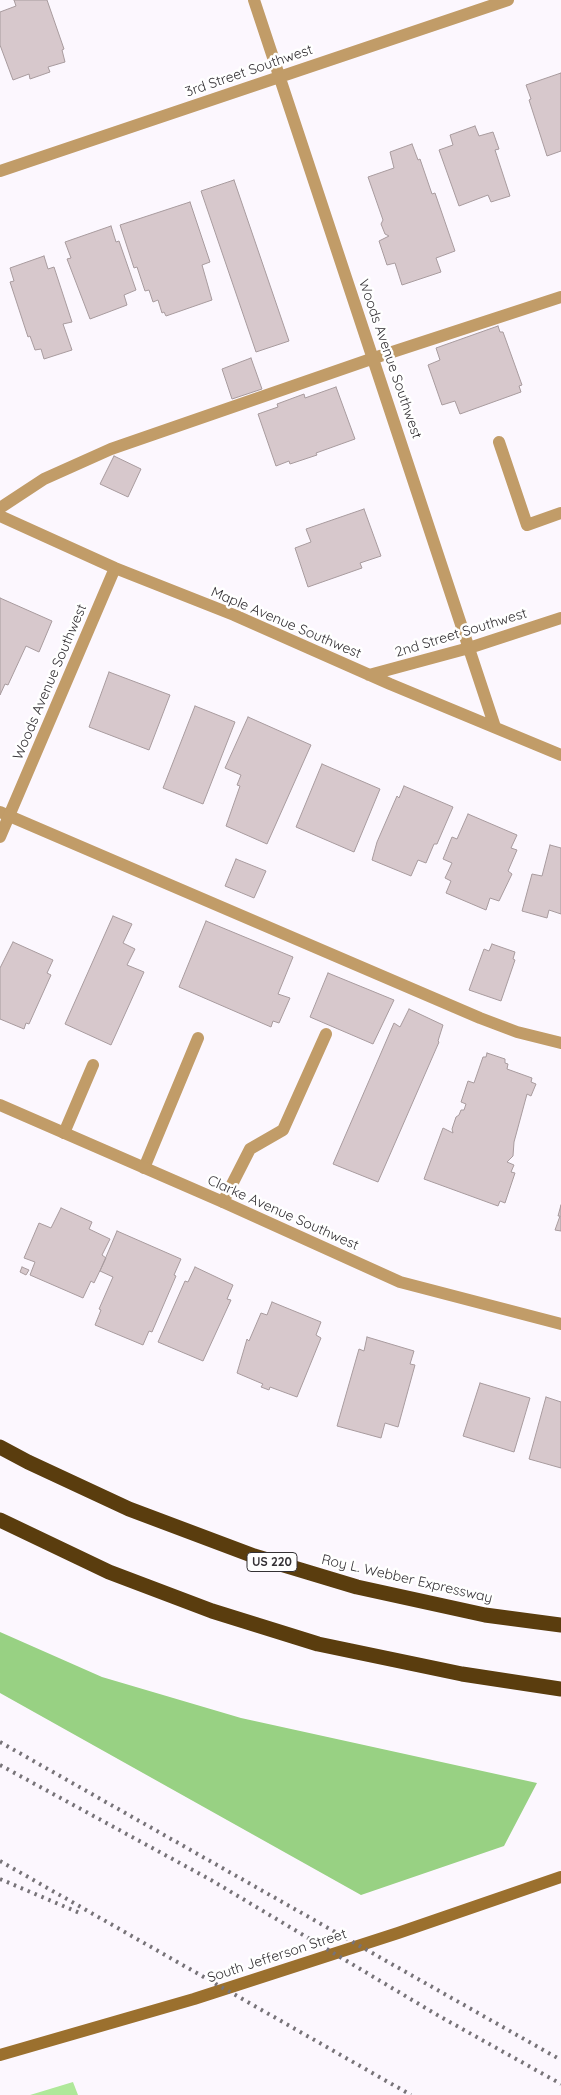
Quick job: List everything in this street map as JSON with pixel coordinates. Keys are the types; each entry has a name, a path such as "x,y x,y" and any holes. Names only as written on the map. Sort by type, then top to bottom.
{"highway":[{"name":"Roy L. Webber Expressway","path":"0,1447 128,1510 254,1556 357,1587 485,1615 561,1625"},
{"path":"0,1520 109,1572 212,1611 318,1644 462,1674 561,1690"}],"main road":[{"name":"South Jefferson Street","path":"0,2055 194,1998 398,1933 561,1878"}],"street":[{"name":"Woods Avenue Southwest","path":"254,0 278,77 374,358 496,727"},
{"name":"3rd Street Southwest","path":"0,171 508,0"},
{"path":"0,508 44,479 111,448 374,358 561,297"},
{"path":"499,442 527,525 561,513"},
{"name":"Maple Avenue Southwest","path":"0,516 115,568 234,615 369,675 561,755"},
{"name":"Woods Avenue Southwest","path":"0,837 5,814 115,568"},
{"name":"2nd Street Southwest","path":"369,675 470,648 561,618"},
{"path":"5,814 480,1018 517,1032 561,1044"},
{"path":"223,1202 250,1149 283,1130 326,1034"},
{"path":"144,1168 198,1038"},
{"path":"64,1133 93,1065"},
{"name":"Clarke Avenue Southwest","path":"0,1105 223,1202 400,1282 561,1324"}],"green space":[{"path":"0,1632 102,1677 241,1718 537,1783 504,1846 361,1895 0,1693"},
{"path":"73,2082 78,2095 30,2095"}],"building":[{"path":"14,0 47,0 64,49 62,50 65,62 48,67 50,72 30,79 29,74 13,80 0,45 0,12 16,6"},
{"path":"561,73 561,151 547,156 526,85"},
{"path":"475,126 479,136 493,132 499,149 495,150 510,196 491,202 488,195 459,206 439,150 453,145 450,135"},
{"path":"412,144 418,160 420,159 432,194 435,193 455,251 436,258 441,272 402,285 395,263 387,265 379,241 389,236 385,234 381,224 383,220 368,177 394,168 390,152"},
{"path":"234,180 289,341 256,352 201,191"},
{"path":"190,202 210,262 202,265 212,300 166,316 164,312 162,313 158,300 153,302 149,290 145,291 137,267 134,268 120,225"},
{"path":"111,226 116,242 119,241 136,290 124,295 127,305 90,319 67,259 71,258 65,242"},
{"path":"44,256 48,269 54,267 72,322 63,324 72,350 44,359 41,349 35,350 30,336 28,337 10,282 14,281 10,268"},
{"path":"498,326 500,332 503,332 522,385 519,386 521,392 460,414 455,401 442,405 428,365 440,360 436,348"},
{"path":"251,358 262,389 232,399 222,369"},
{"path":"336,387 355,439 316,453 317,455 290,464 289,461 276,466 258,414 278,407 277,404 304,394 305,398"},
{"path":"114,456 141,469 128,497 100,484"},
{"path":"364,509 381,556 360,563 362,568 308,587 295,548 311,542 306,529"},
{"path":"0,598 52,621 39,652 26,646 8,685 5,684 0,695"},
{"path":"109,672 170,695 149,750 89,727"},
{"path":"195,706 235,722 203,804 163,788"},
{"path":"248,717 311,745 267,844 226,826 240,786 237,785 241,775 225,768"},
{"path":"322,764 380,789 354,852 296,827"},
{"path":"404,786 453,807 437,844 434,844 426,863 418,860 411,876 372,860 377,842 397,796 399,798"},
{"path":"468,814 517,835 511,848 517,850 508,871 512,874 499,901 490,898 486,910 446,893 451,881 445,878 452,863 443,859 452,837 457,839"},
{"path":"550,845 561,848 561,914 549,910 547,918 522,911 532,874 542,876"},
{"path":"236,859 266,871 254,898 225,886"},
{"path":"113,916 132,924 123,943 135,949 127,965 144,972 111,1045 65,1024"},
{"path":"206,921 293,957 278,994 290,998 279,1023 273,1021 271,1027 179,987"},
{"path":"13,942 53,960 47,973 51,975 29,1024 26,1023 24,1029 0,1019 0,968"},
{"path":"492,944 515,952 513,959 515,960 501,1001 469,990 484,949 489,951"},
{"path":"328,973 394,1000 373,1044 310,1017"},
{"path":"409,1009 443,1025 439,1042 378,1182 333,1164 394,1023 400,1027"},
{"path":"487,1053 505,1059 505,1063 508,1064 507,1069 532,1078 531,1082 536,1084 531,1096 527,1094 514,1142 513,1156 507,1162 514,1165 511,1172 515,1173 505,1203 500,1201 498,1206 424,1179 443,1128 453,1133 452,1129 456,1117 461,1110 464,1110 466,1104 461,1102 468,1081 474,1083 483,1057 486,1057"},
{"path":"561,1205 561,1231 555,1230 560,1216 558,1216"},
{"path":"61,1208 92,1222 89,1229 110,1239 102,1255 106,1258 94,1283 91,1281 83,1298 30,1275 35,1262 24,1258 39,1223 51,1228"},
{"path":"117,1231 181,1259 174,1275 176,1276 152,1332 149,1331 143,1345 95,1325 101,1310 99,1309 113,1277 100,1271"},
{"path":"22,1267 29,1270 26,1275 20,1272"},
{"path":"195,1267 233,1285 227,1299 231,1300 203,1361 158,1342 185,1281 188,1282"},
{"path":"272,1302 321,1322 316,1335 321,1338 297,1397 270,1387 269,1390 261,1387 263,1384 237,1373 247,1339 249,1341 261,1313 267,1315"},
{"path":"367,1337 414,1351 410,1364 415,1365 398,1427 385,1423 381,1438 337,1426 359,1349 364,1351"},
{"path":"480,1383 530,1398 514,1452 463,1436"},
{"path":"546,1397 561,1402 561,1468 529,1459"}],"railway":[{"path":"0,1742 561,2060"},
{"path":"0,1765 211,1880 439,2016 561,2084"},
{"path":"0,1861 411,2095"},
{"path":"0,1879 82,1914"}]}
